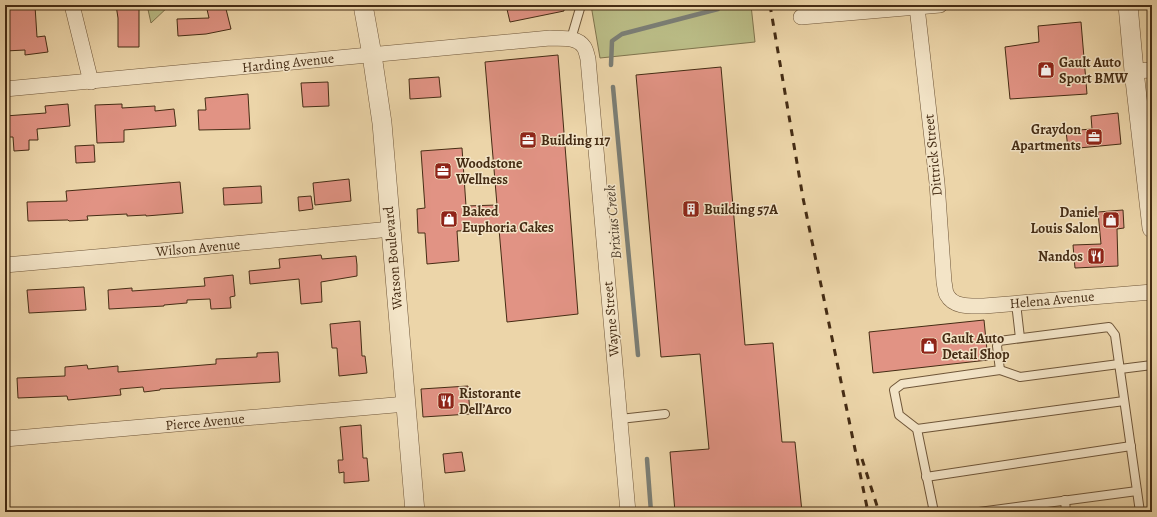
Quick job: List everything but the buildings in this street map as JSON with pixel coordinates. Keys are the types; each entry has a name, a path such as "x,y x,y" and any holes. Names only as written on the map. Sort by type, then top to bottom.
{"street":[{"path":"72,5 91,82"},
{"name":"Watson Boulevard","path":"363,5 382,123 415,512"},
{"path":"801,18 940,5"},
{"path":"1128,5 1143,70 1152,228"},
{"name":"Dittrick Street","path":"917,7 937,183 944,282 947,295 952,301"},
{"name":"Harding Avenue","path":"5,89 550,38 572,39"},
{"name":"Wayne Street","path":"572,39 583,46 588,59 628,512"},
{"name":"Wilson Avenue","path":"5,265 391,229"},
{"name":"Helena Avenue","path":"952,301 959,305 984,306 1152,292"},
{"name":"Pierce Avenue","path":"5,439 406,404"}],"lane":[{"path":"572,39 581,5"},
{"path":"1016,304 1020,338"},
{"path":"1000,370 997,346 999,340 1110,327 1115,335 1140,512"},
{"path":"934,512 917,429 899,415 894,390 902,384 1000,370 1020,377 1120,366 1152,365"},
{"path":"917,429 1124,401"},
{"path":"620,419 665,414"},
{"path":"926,476 1131,446"},
{"path":"979,512 1137,491"},
{"path":"1065,500 1066,512"}],"green space":[{"path":"147,5 170,5 151,23"},
{"path":"591,5 751,5 755,42 600,58"}],"waterway":[{"name":"Brixius Creek","path":"611,65 612,41 622,34 718,9 720,5"},
{"name":"Brixius Creek","path":"613,87 638,355"},
{"name":"Brixius Creek","path":"647,459 651,512"}],"railway":[{"path":"770,5 803,198 868,512"},
{"path":"862,459 879,512"}],"place":[{"name":"Gault Auto Sport BMW","path":"1046,70"},
{"name":"Graydon Apartments","path":"1094,137"},
{"name":"Building 117","path":"528,140"},
{"name":"Woodstone Wellness","path":"443,171"},
{"name":"Building 57A","path":"691,209"},
{"name":"Baked Euphoria Cakes","path":"449,219"},
{"name":"Daniel Louis Salon","path":"1111,220"},
{"name":"Nandos","path":"1096,256"},
{"name":"Gault Auto Detail Shop","path":"929,346"},
{"name":"Ristorante Dell’Arco","path":"446,401"}]}
